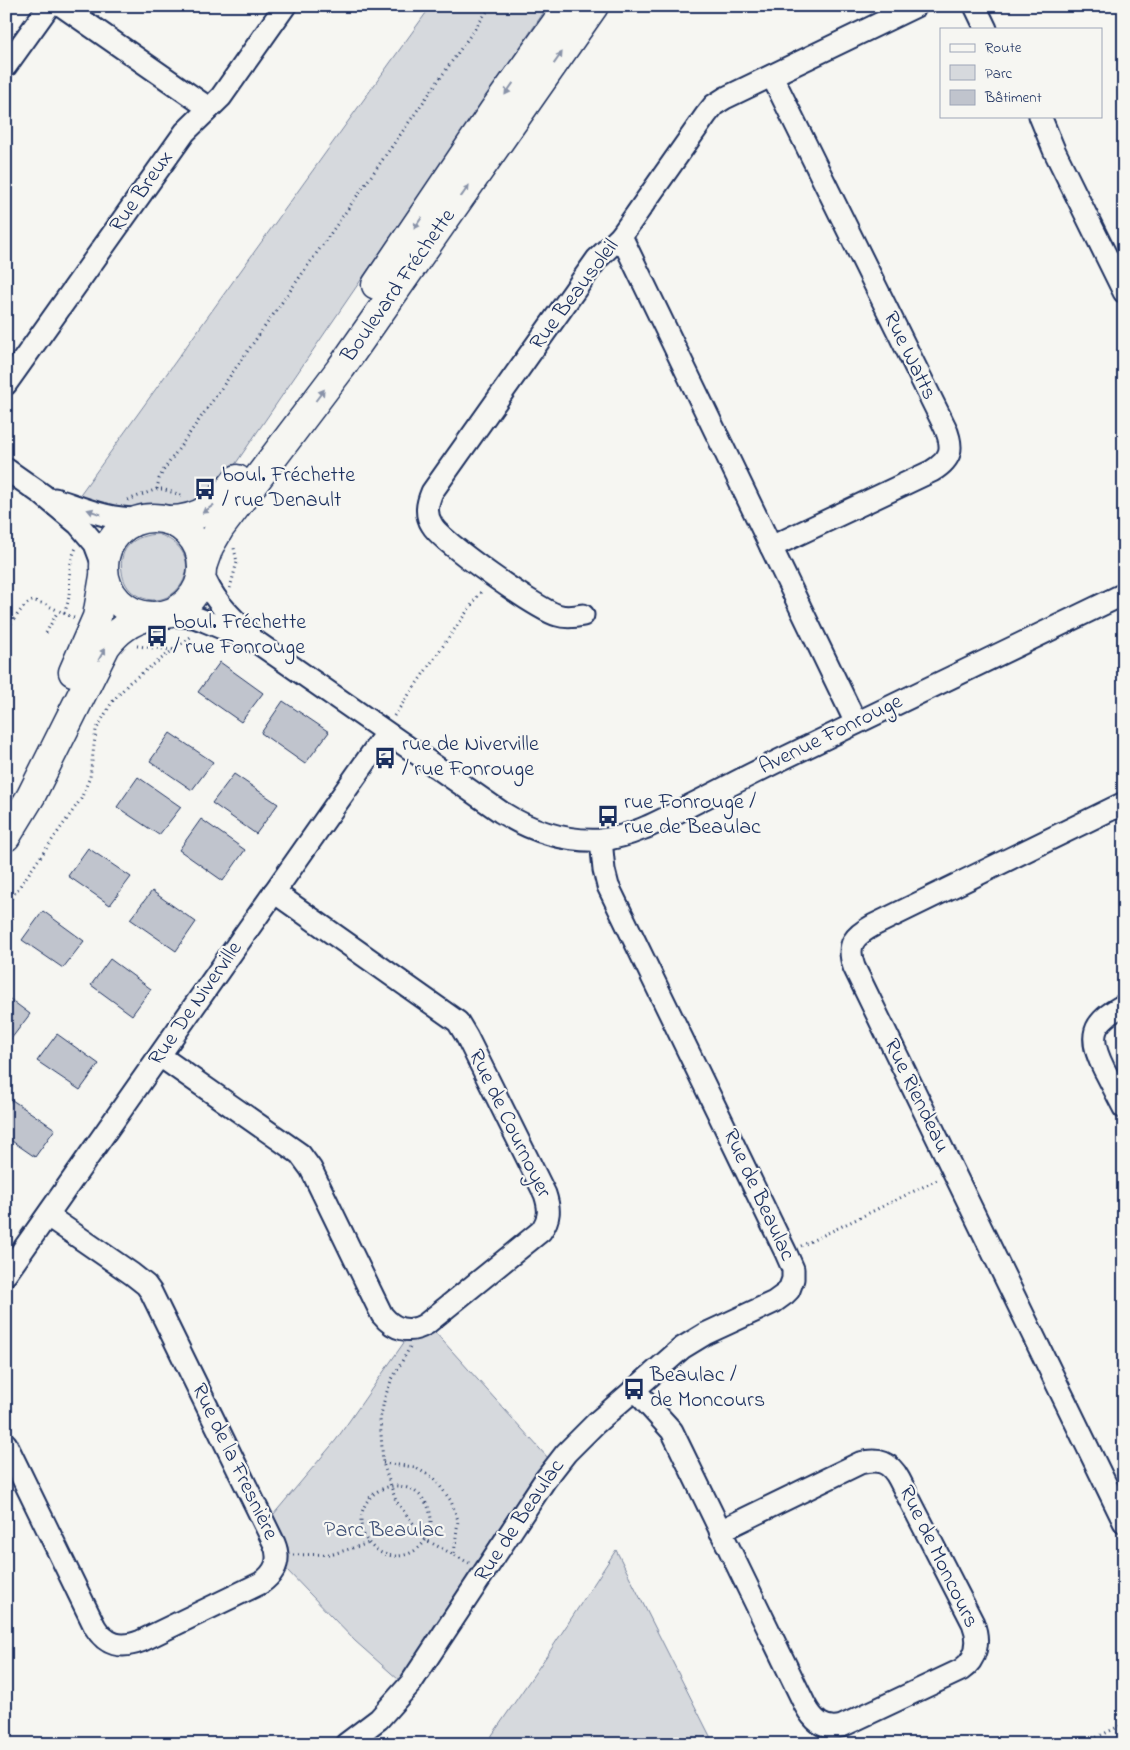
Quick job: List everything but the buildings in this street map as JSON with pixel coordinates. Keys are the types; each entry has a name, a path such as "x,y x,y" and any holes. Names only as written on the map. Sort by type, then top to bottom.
{"main road":[{"name":"Boulevard Fréchette","path":"133,510 156,518 169,520 191,519 218,502 232,486 362,305 494,110 568,6"},
{"name":"Boulevard Fréchette","path":"159,615 177,611 190,601 198,586 209,547 220,528 341,368 594,6"},
{"path":"6,805 27,767 90,635 100,606 105,557 111,540 123,527 133,510"},
{"path":"169,520 180,525 194,539 201,555 202,567"},
{"path":"104,572 111,593 123,606 140,615 159,615"},
{"path":"6,837 31,796 106,646 118,631 131,623 159,615"}],"street":[{"path":"6,66 49,6"},
{"path":"62,6 208,109"},
{"name":"Rue Breux","path":"6,384 185,132 221,97 285,6"},
{"name":"Rue Beausoleil","path":"583,615 565,617 549,612 492,575 438,535 431,524 427,506 432,492 597,259 621,236 714,105 916,6"},
{"path":"975,6 986,28"},
{"path":"991,6 1002,28"},
{"name":"Rue Watts","path":"771,547 932,470 948,458 951,447 945,427 772,76"},
{"path":"1036,118 1054,150 1124,292"},
{"path":"1041,118 1054,150"},
{"path":"621,236 856,723"},
{"path":"6,469 44,495 78,524 91,538 99,551 104,572"},
{"path":"44,495 106,517 128,519 133,510"},
{"path":"202,567 209,589 220,606 258,643"},
{"name":"Avenue Fonrouge","path":"258,643 390,725 500,812 524,825 555,835 601,840 628,833 659,820 1124,594"},
{"path":"159,615 194,617 205,620 258,643"},
{"name":"Rue De Niverville","path":"6,1274 390,725"},
{"name":"Rue Riendeau","path":"1124,803 874,925 856,938 849,953 953,1172 1124,1522"},
{"name":"Rue de Beaulac","path":"346,1744 379,1719 402,1695 421,1670 559,1460 596,1423 669,1358 688,1345 774,1302 789,1290 793,1279 793,1269 786,1253 608,886 604,870 601,840"},
{"name":"Rue de Cournoyer","path":"274,892 458,1022 472,1045 545,1194 549,1208 548,1220 536,1237 420,1328"},
{"path":"1124,1005 1109,1014 1100,1023 1094,1042 1097,1054 1124,1108"},
{"path":"160,1056 300,1154 311,1169 382,1315 390,1324 402,1330 420,1328"},
{"name":"Rue de la Fresnière","path":"6,1444 95,1626 102,1637 109,1642 118,1645 135,1643 261,1583 274,1570 278,1556 274,1543 151,1292 146,1285 121,1265 48,1216"},
{"name":"Rue de Moncours","path":"634,1389 672,1431 720,1531 805,1705 814,1719 832,1728 842,1726 961,1670 973,1658 977,1641 972,1624 894,1469 883,1461 872,1460 860,1463 720,1531"}],"path":[{"path":"133,510 157,489 159,478 172,459 491,6"},
{"path":"228,592 237,562 232,542"},
{"path":"6,632 24,606 30,602 38,602 64,613 69,600 70,562 79,544"},
{"path":"390,725 486,584"},
{"path":"46,633 58,611"},
{"path":"6,906 81,799 90,777 96,730 112,702 130,682 196,632"},
{"path":"129,644 174,650"},
{"path":"786,1253 953,1172"},
{"path":"420,1328 391,1381 385,1396 380,1419 383,1463 396,1501 426,1540 484,1572"},
{"path":"383,1463 414,1467 434,1478 451,1501 458,1520 454,1554"},
{"path":"391,1486 410,1488 424,1500 429,1508 431,1527 426,1540 416,1550 407,1554 389,1556 380,1552 369,1543 362,1531 360,1522 365,1504 370,1496 391,1486"},
{"path":"278,1556 333,1554 369,1543"},
{"path":"1083,1744 1124,1724"}],"green space":[{"path":"431,6 548,6 219,488 183,514 162,507 120,510 76,500"},
{"path":"158,534 175,544 184,556 186,569 183,582 175,592 163,599 150,600 135,594 128,588 121,563 126,549 135,540"},
{"name":"Parc Beaulac","path":"434,1331 548,1458 530,1481 399,1680 355,1641 286,1569 288,1547 273,1515 336,1440 405,1341 422,1339"},
{"path":"616,1550 714,1744 486,1744 548,1654"}],"place":[{"name":"boul. Fréchette / rue Denault","path":"205,489"},
{"name":"boul. Fréchette / rue Fonrouge","path":"157,636"},
{"name":"rue de Niverville / rue Fonrouge","path":"385,758"},
{"name":"rue Fonrouge / rue de Beaulac","path":"608,816"},
{"name":"Beaulac / de Moncours","path":"634,1389"}]}
